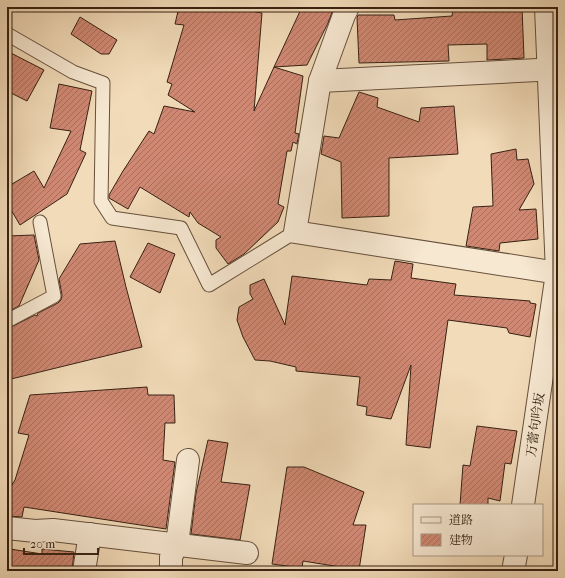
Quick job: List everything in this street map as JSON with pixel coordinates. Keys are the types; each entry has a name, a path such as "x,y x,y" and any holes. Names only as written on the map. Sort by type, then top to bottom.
{"street":[{"path":"348,7 320,81 295,232 558,273"},
{"name":"万蕾句吟坂","path":"523,504 558,273 553,70 546,7"},
{"path":"320,81 553,70"},
{"path":"171,571 171,557 177,544 188,460"},
{"path":"7,528 35,532 53,530 247,553"},
{"path":"84,571 90,534"},
{"path":"513,571 516,556"}],"lane":[{"path":"7,34 73,72 103,83 101,200 112,218 181,228 209,285 295,232"},
{"path":"7,320 54,296 40,222"}],"building":[{"path":"179,7 227,7 262,13 254,111 274,67 303,76 295,133 299,134 297,144 293,142 291,151 287,151 278,204 284,207 278,222 244,254 228,264 216,248 216,240 221,237 198,223 190,212 189,217 140,187 128,209 109,198 109,195 123,171 149,131 154,134 164,106 195,112 168,95 172,84 167,82 184,25 175,24"},
{"path":"302,7 334,7 328,23 307,65 274,67"},
{"path":"475,7 522,7 524,58 487,60 487,44 448,45 449,61 359,63 358,15 394,15 395,20 452,16 453,9"},
{"path":"80,17 117,40 109,54 101,54 71,34"},
{"path":"7,51 44,70 27,101 7,91"},
{"path":"59,84 92,91 80,150 86,153 67,194 20,225 7,203 7,187 34,171 44,188 71,131 50,128"},
{"path":"359,92 378,98 377,107 419,122 421,108 454,106 458,154 389,158 389,216 342,218 341,162 321,154 324,136 339,138"},
{"path":"516,149 517,160 528,159 534,184 519,210 536,209 538,239 500,243 499,251 466,246 473,207 493,206 491,154"},
{"path":"34,235 39,260 19,306 7,312 7,236"},
{"path":"115,241 142,347 7,380 7,329 35,315 37,316 38,313 61,300 62,295 59,279 80,244"},
{"path":"148,243 175,254 160,293 130,277"},
{"path":"395,261 413,264 411,278 456,284 454,295 530,301 530,303 536,304 530,337 509,333 507,328 448,320 430,448 406,445 411,365 391,419 366,415 367,407 357,405 360,377 296,371 296,367 270,361 255,360 243,337 237,320 239,307 253,299 250,294 250,285 264,279 285,325 292,276 367,285 369,279 391,280"},
{"path":"147,387 148,395 174,395 175,423 165,423 163,460 175,462 166,529 24,507 22,517 7,516 7,492 15,480 29,435 18,433 30,395"},
{"path":"477,426 517,431 511,464 505,463 500,501 488,498 488,504 460,504 463,465 470,466"},
{"path":"208,440 228,443 221,482 250,485 240,540 191,534 196,493"},
{"path":"287,467 304,467 364,492 353,525 366,525 359,570 303,561 302,568 272,564"},
{"path":"10,549 42,554 42,549 74,552 72,571 7,571"}]}
